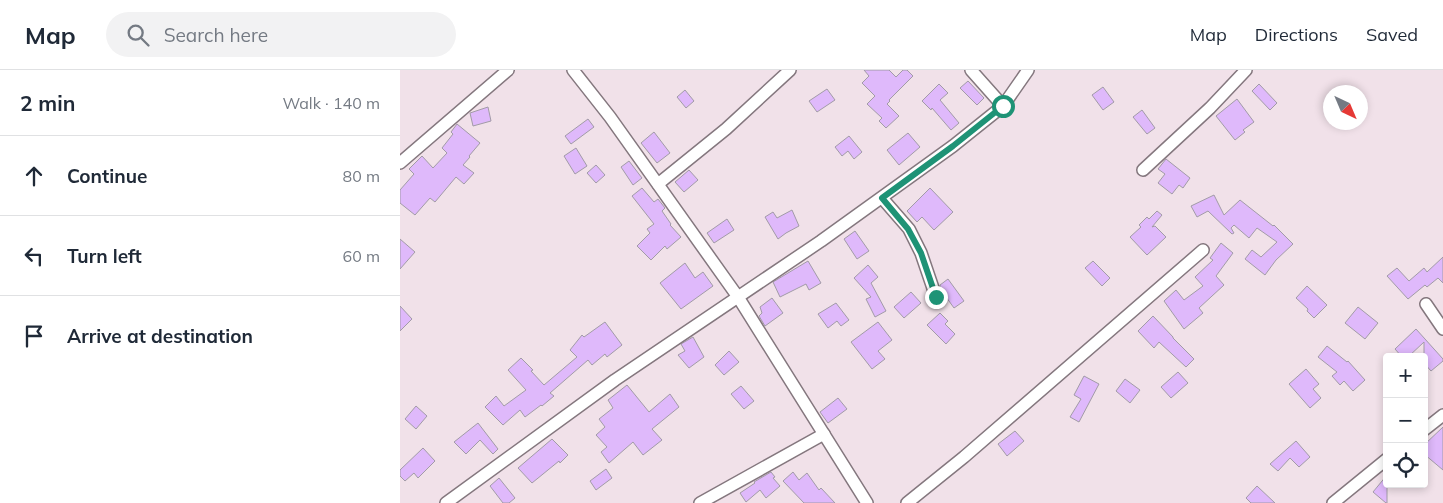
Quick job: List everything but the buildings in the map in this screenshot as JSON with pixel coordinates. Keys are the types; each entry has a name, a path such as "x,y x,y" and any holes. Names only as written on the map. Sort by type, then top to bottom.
{"street":[{"path":"400,163 508,70"},
{"path":"573,70 610,117 738,297 867,503"},
{"path":"658,184 726,129 790,70"},
{"path":"971,70 1003,106"},
{"path":"446,503 615,380 882,198 953,146 1003,106 1028,70"},
{"path":"1143,170 1210,108 1246,70"},
{"path":"882,198 908,229 921,253 936,297"},
{"path":"906,503 964,457 1203,250"},
{"path":"1426,304 1443,329"},
{"path":"1428,427 1443,415"},
{"path":"700,503 824,434"},
{"path":"1333,503 1383,462"}],"route":[{"path":"936,297 921,253 908,229 882,198 953,146 1003,106"}]}
